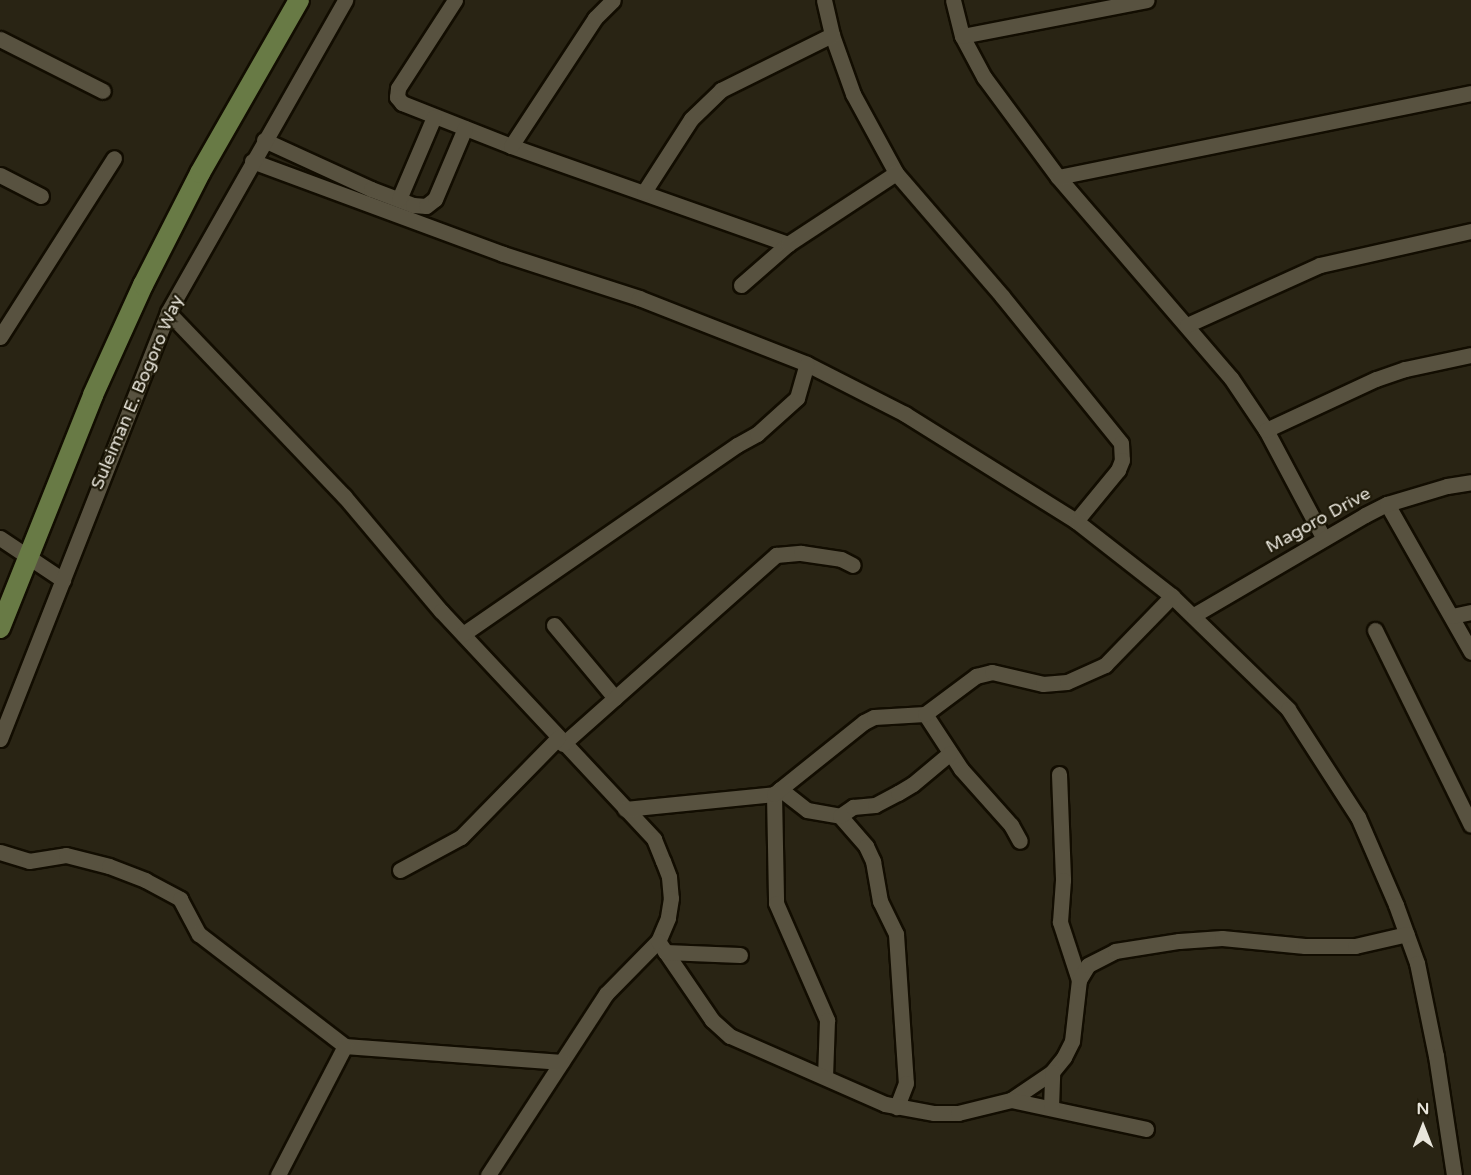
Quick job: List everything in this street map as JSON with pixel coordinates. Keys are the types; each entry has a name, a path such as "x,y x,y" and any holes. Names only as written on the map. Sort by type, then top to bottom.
{"main road":[{"name":"Suleiman E. Bogoro Way","path":"0,628 10,548 93,395 143,285 200,173 299,0"}],"street":[{"name":"Suleiman E. Bogoro Way","path":"0,739 168,312 345,0"},
{"path":"455,0 398,87 397,97 402,103 511,146 788,244"},
{"path":"511,146 596,18 613,0"},
{"path":"824,0 832,35 852,94 896,172 1002,296 1121,443 1122,460 1118,470 1076,521"},
{"path":"953,0 962,36 984,77 1058,177 1231,378 1266,430 1323,537"},
{"path":"962,36 1147,0"},
{"path":"644,192 691,119 721,90 832,35"},
{"path":"0,39 103,91"},
{"path":"1058,177 1471,93"},
{"path":"399,199 434,117"},
{"path":"264,140 330,171 399,199 426,206 435,199 465,128"},
{"path":"0,337 114,158"},
{"path":"252,161 493,250 639,298 807,364 905,414 1076,521 1172,596 1194,615 1288,710 1358,817 1417,963 1436,1056 1454,1175"},
{"path":"741,285 788,244 896,172"},
{"path":"0,175 41,196"},
{"path":"1187,325 1279,281 1320,265 1471,231"},
{"path":"168,312 344,496 416,583 560,741 654,839 669,877 671,898 662,947 606,994 488,1175"},
{"path":"1266,430 1346,392 1405,369 1471,355"},
{"path":"463,634 737,445 757,434 797,398 807,364"},
{"name":"Magoro Drive","path":"1194,615 1323,537 1387,504 1447,486 1471,482"},
{"path":"1387,504 1471,652"},
{"path":"10,548 63,579"},
{"path":"400,870 461,837 560,741 615,698 776,555 801,553 841,559 852,565"},
{"path":"625,809 777,792 864,722 874,717 925,714 976,676 992,672 1043,684 1067,682 1105,665 1172,596"},
{"path":"1452,616 1471,612"},
{"path":"554,625 615,698"},
{"path":"1375,630 1471,825"},
{"path":"925,714 950,753 1011,825 1020,841"},
{"path":"840,816 853,807 875,805 898,793 950,753"},
{"path":"1059,774 1063,880 1060,922 1079,980"},
{"path":"777,792 807,810 840,816 871,854 880,900 896,934 906,1083 897,1107"},
{"path":"777,792 776,903 827,1020 825,1077"},
{"path":"0,852 29,861 66,855 109,866 145,880 180,899 200,934 345,1046 561,1062"},
{"path":"662,947 719,1028 730,1036 897,1107 934,1113 958,1113 1011,1100 1052,1072 1072,1041 1079,980 1088,965 1107,954 1179,941 1222,938 1305,946 1355,946 1407,934"},
{"path":"662,947 740,956"},
{"path":"278,1175 345,1046"},
{"path":"1051,1108 1052,1072"},
{"path":"1011,1100 1146,1128"}]}
